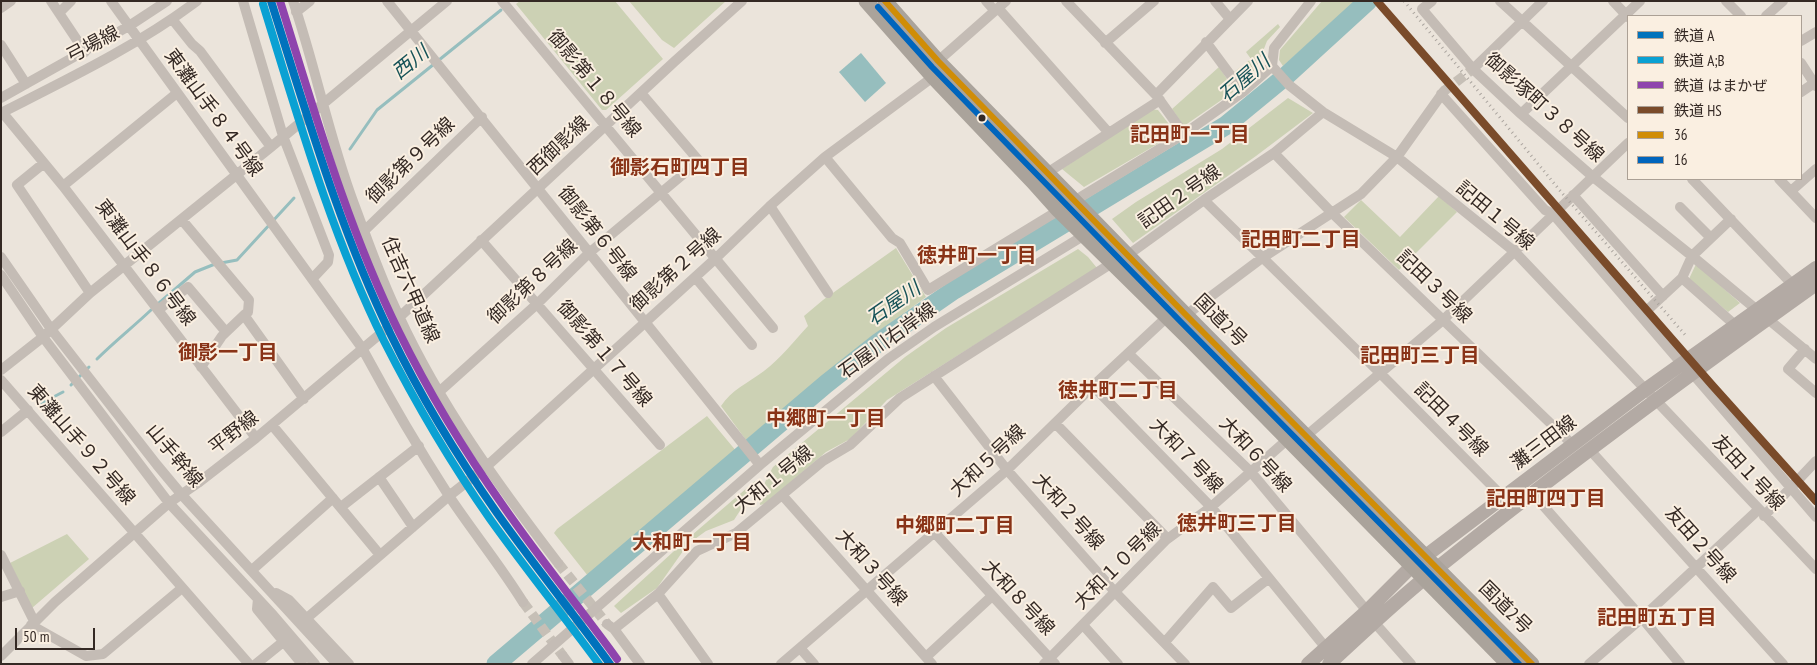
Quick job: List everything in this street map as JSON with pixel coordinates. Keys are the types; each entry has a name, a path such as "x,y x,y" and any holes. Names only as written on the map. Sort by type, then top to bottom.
{"highway":[{"name":"国道2号","path":"866,1 933,77 1070,222 1288,439 1508,664"},
{"name":"国道2号","path":"885,1 938,61 1047,173 1532,664"}],"main road":[{"name":"灘三田線","path":"1308,664 1326,648 1424,579 1656,400 1735,325 1816,268"},
{"name":"灘三田線","path":"1329,664 1412,567 1426,556 1645,390 1687,369 1768,318 1816,284"}],"street":[{"path":"1,8 11,1"},
{"path":"51,1 85,52"},
{"path":"59,13 71,1"},
{"name":"東灘山手８４号線","path":"111,1 362,348 449,496 524,602"},
{"name":"弓場線","path":"1,98 85,52 167,1"},
{"name":"弓場線","path":"1,112 139,40 197,1"},
{"path":"243,1 283,136 329,255 328,262 312,279"},
{"name":"住吉六甲道線","path":"292,1 353,202 399,316 439,392 520,514 558,563"},
{"path":"296,12 310,1"},
{"name":"御影第６号線","path":"387,1 760,465"},
{"path":"1,370 43,336 90,293 182,220 447,1"},
{"name":"御影第１８号線","path":"502,1 773,328"},
{"name":"西御影線","path":"399,316 742,1"},
{"path":"986,1 1109,133"},
{"path":"938,61 1006,1"},
{"path":"1066,1 1158,97 1184,134"},
{"path":"1105,42 1154,1"},
{"path":"1215,1 1230,19"},
{"path":"1047,173 1109,133 1158,97 1206,42 1248,1"},
{"path":"825,157 892,238 900,242 928,290 1070,222 1077,203 1184,134 1275,69 1274,48 1310,1"},
{"name":"御影塚町３８号線","path":"1432,1 1422,8 1473,69 1521,114 1592,176 1816,359"},
{"path":"1500,1 1627,117"},
{"path":"1473,69 1544,1"},
{"path":"1521,114 1627,16 1613,1"},
{"path":"1628,15 1640,1"},
{"path":"1726,1 1740,15"},
{"path":"1769,15 1783,1"},
{"path":"172,19 200,51 271,147"},
{"path":"1802,40 1816,32"},
{"path":"1206,42 1243,92"},
{"path":"1,46 26,84"},
{"path":"1802,64 1815,83 1802,91"},
{"name":"記田１号線","path":"1275,69 1289,85 1324,112 1397,157 1514,252 1656,400"},
{"name":"御影第２号線","path":"307,618 449,496 487,466 825,157 933,77"},
{"path":"63,186 177,93"},
{"name":"御影第８号線","path":"439,392 537,304 589,252 699,161 641,93"},
{"path":"1186,315 1262,258 1361,194 1397,157 1442,93 1545,210 1553,214 1816,517"},
{"name":"東灘山手８６号線","path":"1,112 63,186 256,438"},
{"name":"記田２号線","path":"1128,255 1204,200 1274,153 1324,112"},
{"name":"御影第９号線","path":"364,231 482,117"},
{"path":"1306,436 1443,320 1627,144"},
{"name":"記田３号線","path":"1274,153 1332,213 1572,445"},
{"path":"44,163 17,185 90,293"},
{"path":"1791,191 1816,168"},
{"path":"1695,180 1792,285"},
{"path":"1780,180 1816,218"},
{"path":"1573,195 1663,296"},
{"name":"記田４号線","path":"1204,200 1380,373 1502,497"},
{"path":"770,206 828,293"},
{"path":"1680,207 1711,238"},
{"name":"石屋川右岸線","path":"532,664 760,465 888,359 1070,222 1093,219"},
{"path":"1641,316 1682,278 1692,256 1731,219"},
{"path":"182,220 249,300 248,312 226,332 202,367"},
{"name":"御影第１７号線","path":"481,240 660,445"},
{"name":"山手幹線","path":"1,257 51,329 182,495 337,664"},
{"name":"大和１号線","path":"640,664 611,627 658,594 697,551 736,534 824,461 850,445 900,398 1112,263"},
{"name":"山手幹線","path":"1,275 43,336 169,503 315,664"},
{"path":"695,277 752,345"},
{"path":"1682,278 1735,325"},
{"path":"158,310 188,287 226,332"},
{"path":"244,315 304,399"},
{"name":"平野線","path":"1,656 33,623 169,503 272,426 399,316"},
{"name":"大和５号線","path":"781,664 1007,470 1167,317"},
{"path":"1805,349 1788,369 1816,393"},
{"name":"大和６号線","path":"1129,354 1251,472 1411,664"},
{"name":"大和２号線","path":"934,376 1007,470 1115,592 1166,642 1185,664"},
{"name":"東灘山手９２号線","path":"1,380 249,664"},
{"name":"大和７号線","path":"1093,386 1211,507 1326,648"},
{"name":"友田１号線","path":"1656,400 1816,569"},
{"path":"1,432 28,410"},
{"path":"1055,423 1168,538"},
{"path":"272,426 380,555"},
{"name":"大和１０号線","path":"1050,662 1083,625 1168,538 1211,507 1288,439"},
{"path":"340,507 419,446"},
{"name":"友田２号線","path":"1590,450 1783,664"},
{"path":"1589,664 1697,567 1790,488 1816,461"},
{"path":"379,477 413,527"},
{"path":"1533,494 1680,664"},
{"name":"大和３号線","path":"783,496 929,660"},
{"path":"252,570 332,498"},
{"name":"大和８号線","path":"935,533 1050,662"},
{"path":"1,555 20,591 33,623 86,656 102,654 182,588"},
{"path":"1166,642 1213,587 1231,608 1269,578"},
{"path":"270,590 289,600 348,664"},
{"path":"1,597 20,591"},
{"path":"658,594 708,664"},
{"path":"929,660 992,596"},
{"path":"258,599 257,609 302,664"},
{"path":"1083,625 1118,664"},
{"path":"256,664 284,642"},
{"path":"800,648 814,664"},
{"path":"102,654 109,664"}],"green space":[{"path":"520,1 615,1 663,59 606,110 602,110 516,4"},
{"path":"629,1 726,1 674,48 662,40"},
{"path":"1322,1 1357,1 1283,66 1279,60 1280,50"},
{"path":"1278,24 1280,27 1267,41 1256,69 1241,82 1234,72 1251,59 1246,52"},
{"path":"1219,67 1233,88 1233,92 1184,126 1172,109"},
{"path":"1288,98 1313,113 1133,243 1112,219 1222,149"},
{"path":"1150,109 1158,110 1172,128 1173,135 1084,187 1062,169"},
{"path":"1439,196 1457,212 1399,270 1344,217 1361,200 1400,237"},
{"path":"896,248 926,297 866,341 746,440 721,406 725,400 770,366 787,350 808,326 804,316 823,300"},
{"path":"1078,249 1097,268 887,400 850,439 826,452 765,504 760,505 762,491 773,467 905,357 946,328"},
{"path":"1696,264 1740,303 1728,312 1689,279"},
{"path":"707,416 737,452 588,576 554,533"},
{"path":"755,481 757,484 734,520 706,531 688,544 657,588 621,613 614,606 685,541"},
{"path":"67,534 89,559 32,608 10,563"}],"water":[{"path":"861,53 886,83 865,102 839,72"}],"waterway":[{"name":"石屋川","path":"496,664 826,384 879,342 954,290 1225,126 1287,75 1368,1"},
{"name":"西川","path":"350,149 377,110 501,10"},
{"name":"西川","path":"221,263 237,260 294,198"},
{"name":"西川","path":"159,303 195,272 215,264"},
{"name":"西川","path":"97,359 151,310"},
{"name":"西川","path":"71,385 89,367"},
{"name":"西川","path":"38,405 63,392"}],"tunnel":[{"path":"1444,91 1473,69"},
{"path":"558,563 607,624"},
{"path":"523,602 563,656"}],"railway":[{"path":"1404,1 1562,193 1687,337"}],"rail line":[{"name":"A","path":"271,1 311,128 355,254 391,335 440,426 482,492 610,664"},
{"name":"はまかぜ","path":"280,1 319,127 348,211 363,252 399,332 462,444 532,546 617,659"},
{"name":"HS","path":"1377,1 1712,385 1816,501"},
{"name":"A;B","path":"263,4 332,217 365,300 384,341 408,387 461,476 490,519 599,664"}],"transit line":[{"name":"36","path":"885,1 938,61 1186,315 1532,664"},
{"name":"16","path":"878,7 932,67 1519,664"}],"district":[{"name":"記田町一丁目","path":"1190,135"},
{"name":"御影石町四丁目","path":"680,168"},
{"name":"記田町二丁目","path":"1301,240"},
{"name":"徳井町一丁目","path":"977,256"},
{"name":"御影一丁目","path":"228,353"},
{"name":"記田町三丁目","path":"1420,356"},
{"name":"徳井町二丁目","path":"1118,391"},
{"name":"中郷町一丁目","path":"826,419"},
{"name":"記田町四丁目","path":"1546,499"},
{"name":"徳井町三丁目","path":"1237,524"},
{"name":"中郷町二丁目","path":"955,526"},
{"name":"大和町一丁目","path":"692,543"},
{"name":"記田町五丁目","path":"1657,618"}]}
